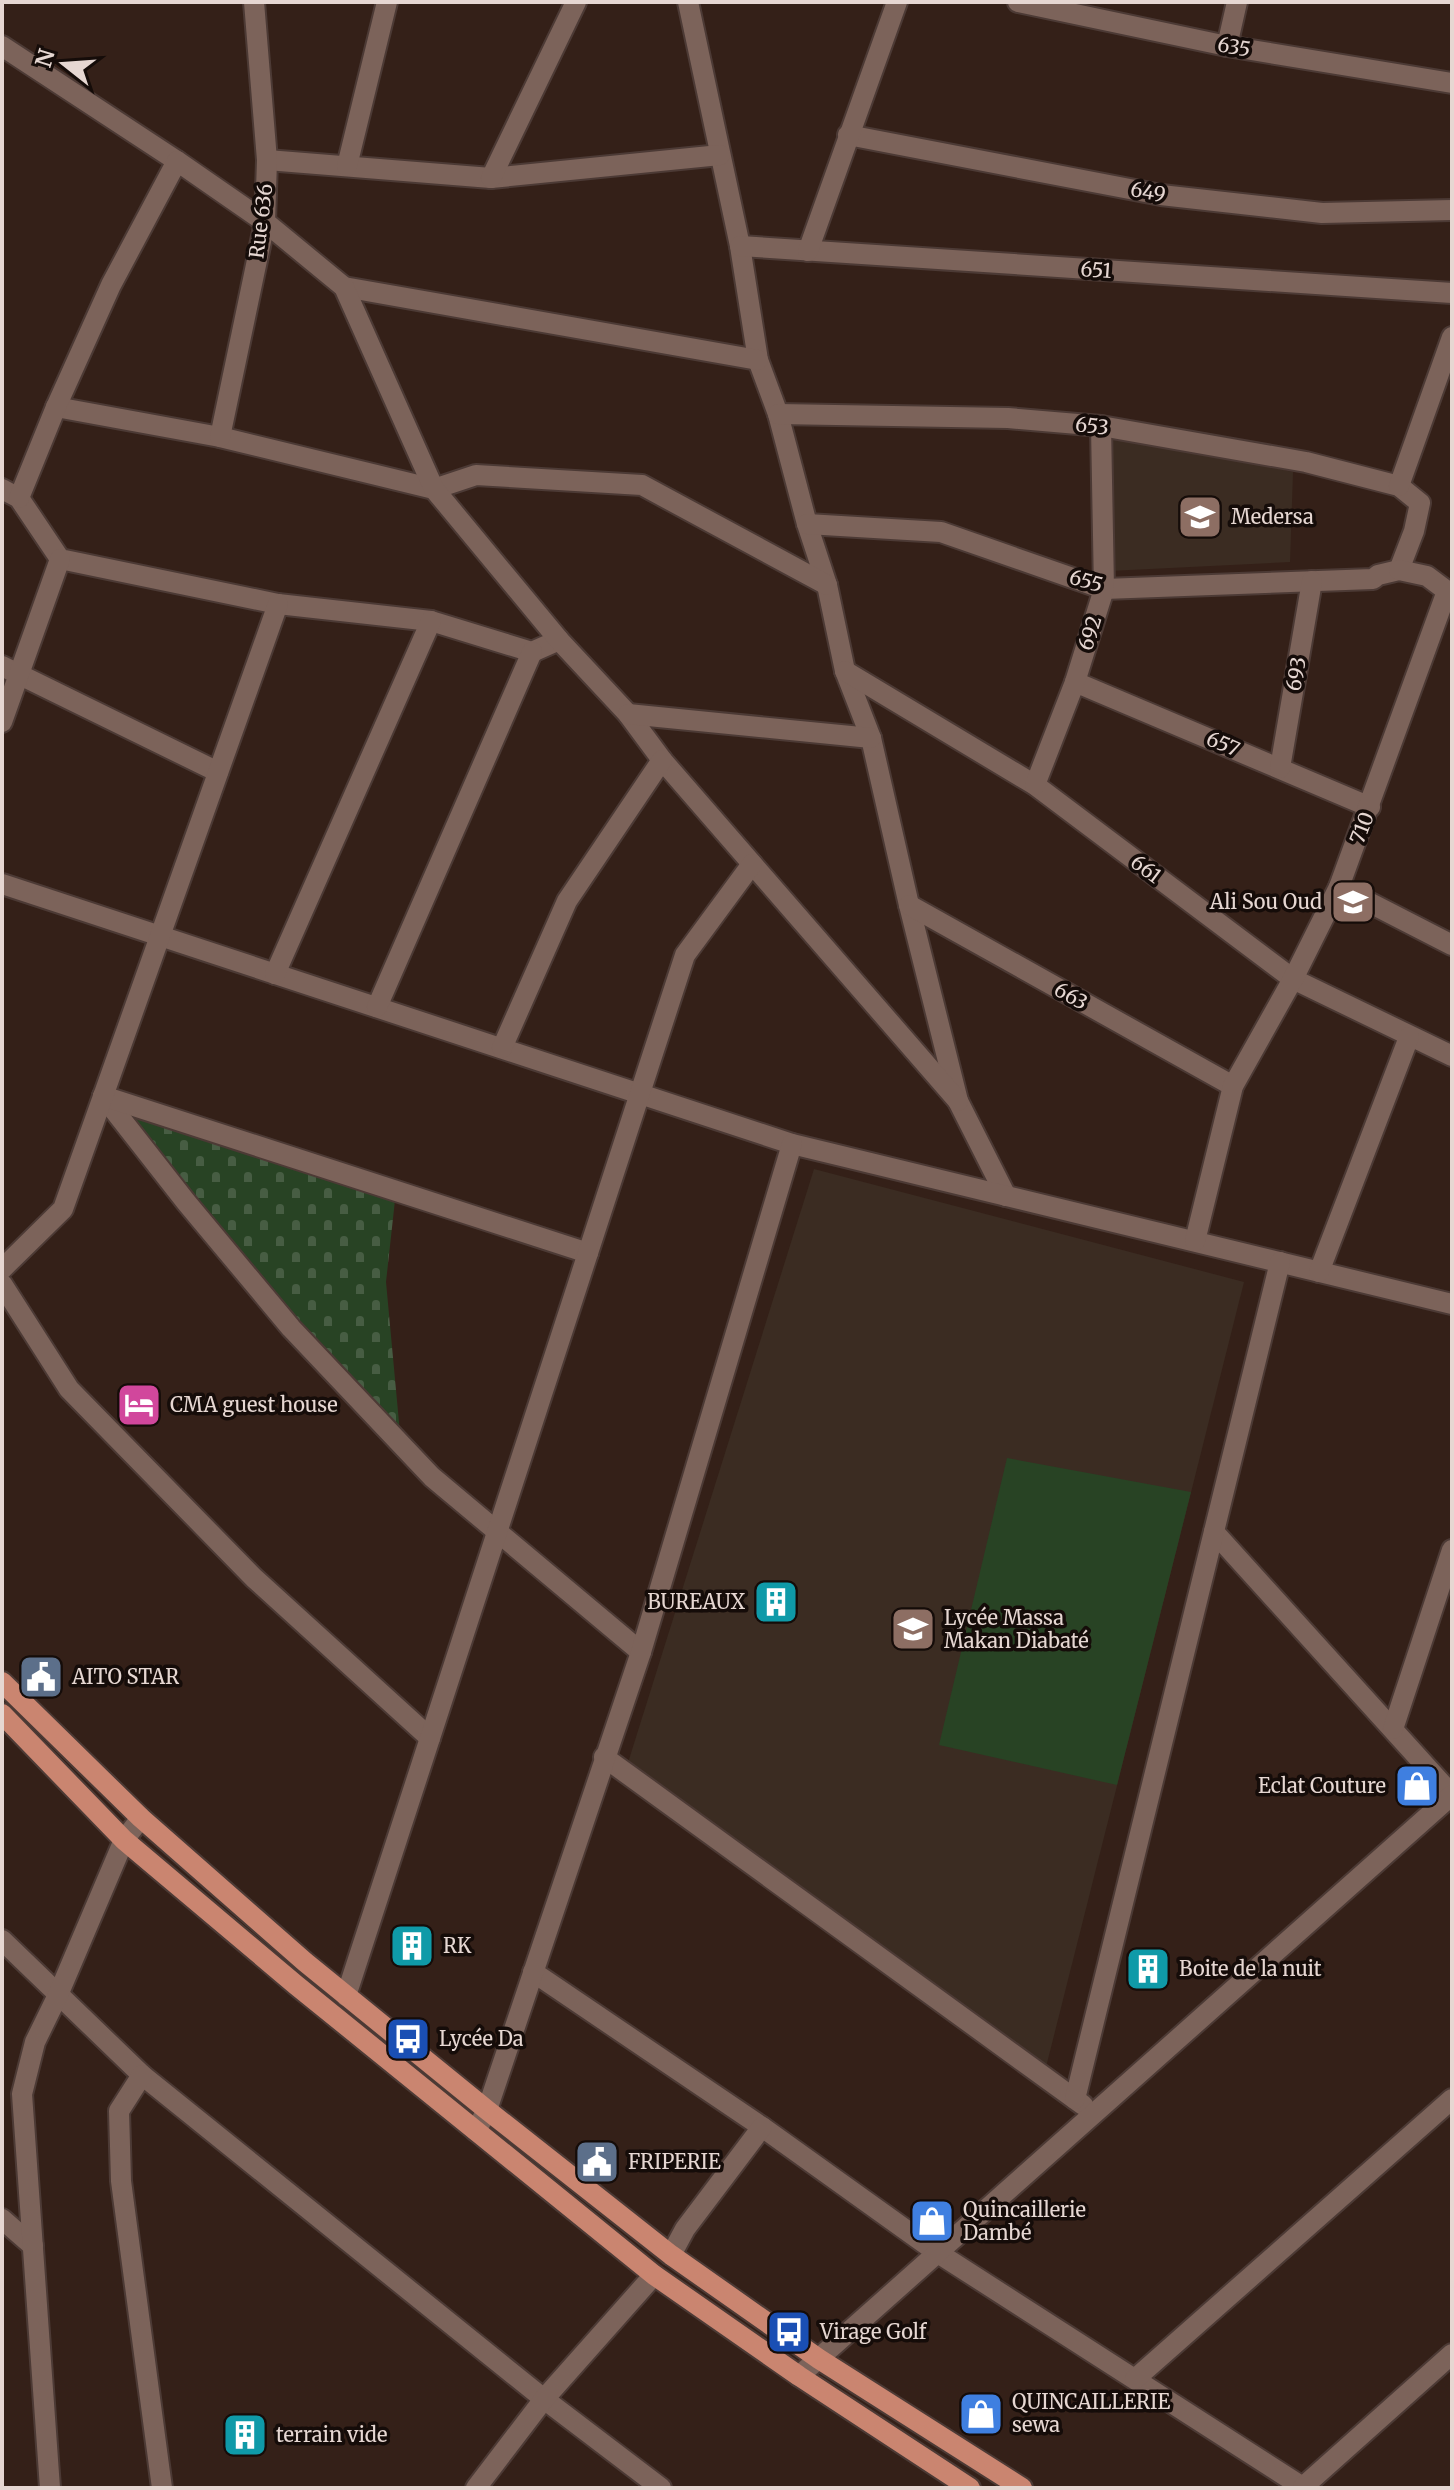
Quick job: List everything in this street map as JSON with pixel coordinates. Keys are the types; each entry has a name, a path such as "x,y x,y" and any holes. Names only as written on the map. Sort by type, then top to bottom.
{"main road":[{"path":"2,1682 141,1818 346,1996 487,2110 671,2255 819,2359 1022,2488"},
{"path":"2,1714 124,1840 296,1985 654,2275 799,2376 970,2488"}],"street":[{"name":"Rue 636","path":"220,437 265,222 267,160 254,2"},
{"path":"347,166 387,2"},
{"path":"491,178 576,2"},
{"path":"688,2 740,246 758,360 778,414 807,524 827,585 845,671 871,738 958,1101 1006,1196"},
{"path":"808,251 897,2"},
{"name":"635","path":"1018,2 1052,6 1227,46 1452,83"},
{"path":"1227,46 1237,2"},
{"path":"2,46 265,222 344,287 434,489 559,640 628,714 662,760 958,1101"},
{"name":"649","path":"848,135 1161,195 1322,213 1452,210"},
{"path":"267,160 491,178 720,155"},
{"path":"177,161 111,285 56,407 11,494 60,559 278,604 431,621 532,652 559,640"},
{"name":"651","path":"740,246 1452,293"},
{"path":"344,287 758,360"},
{"path":"1399,570 1414,531 1420,503 1399,486 1452,337"},
{"path":"56,407 220,437 434,489 476,475 642,485 827,585"},
{"name":"653","path":"778,414 1008,418 1101,426 1306,462 1399,486"},
{"name":"692","path":"1035,785 1075,682 1104,589 1101,426"},
{"name":"655","path":"807,524 941,532 1104,589 1373,579 1399,570"},
{"path":"2,722 10,671 60,559"},
{"name":"710","path":"1195,1241 1233,1086 1293,979 1339,887 1447,591 1427,576 1399,570"},
{"name":"693","path":"1280,768 1312,581"},
{"path":"2,1269 63,1209 278,604"},
{"path":"275,974 431,621"},
{"path":"377,1007 532,652"},
{"path":"10,671 218,772"},
{"name":"661","path":"845,671 1035,785 1293,979 1452,1056"},
{"name":"657","path":"1075,682 1370,807"},
{"path":"628,714 871,738"},
{"path":"502,1048 567,901 662,760"},
{"path":"346,1996 685,955 752,864"},
{"path":"2,884 792,1144 1452,1304"},
{"path":"1339,887 1449,937"},
{"name":"663","path":"909,905 1233,1086"},
{"path":"1319,1272 1409,1037"},
{"path":"103,1096 588,1253"},
{"path":"103,1096 291,1328 432,1477 641,1652"},
{"path":"476,2131 487,2110 641,1652 792,1144"},
{"path":"1075,2099 1280,1262"},
{"path":"2,1284 69,1389 254,1578 430,1738"},
{"path":"799,2376 1452,1795 1214,1532"},
{"path":"1393,1729 1452,1550"},
{"path":"604,1757 1094,2115"},
{"path":"50,2488 22,2094 35,2042 124,1840 141,1818"},
{"path":"2,1940 142,2075 544,2399 661,2488"},
{"path":"533,1972 762,2127 938,2253 1304,2488 1452,2354"},
{"path":"142,2075 119,2111 121,2181 162,2488"},
{"path":"1135,2379 1452,2099"},
{"path":"671,2255 685,2229 762,2127"},
{"path":"2,2219 33,2246"},
{"path":"476,2488 544,2399 654,2275"}],"shaded area":[{"name":"Medersa","path":"1109,431 1293,472 1290,562 1109,571"},
{"name":"Lycée Massa Makan Diabaté","path":"814,1169 1244,1282 1046,2067 627,1766"}],"green space":[{"path":"103,1096 396,1191 386,1282 401,1444"},
{"path":"1007,1458 1191,1492 1117,1785 939,1745"}],"place":[{"name":"Medersa","path":"1200,517"},
{"name":"Ali Sou Oud","path":"1353,902"},
{"name":"CMA guest house","path":"139,1405"},
{"name":"BUREAUX","path":"776,1602"},
{"name":"Lycée Massa Makan Diabaté","path":"913,1629"},
{"name":"AITO STAR","path":"41,1677"},
{"name":"Eclat Couture","path":"1417,1786"},
{"name":"RK","path":"412,1946"},
{"name":"Boite de la nuit","path":"1148,1969"},
{"name":"Lycée Da","path":"408,2039"},
{"name":"FRIPERIE","path":"597,2162"},
{"name":"Quincaillerie Dambé","path":"932,2221"},
{"name":"Virage Golf","path":"789,2332"},
{"name":"QUINCAILLERIE sewa","path":"981,2414"},
{"name":"terrain vide","path":"245,2435"}]}
